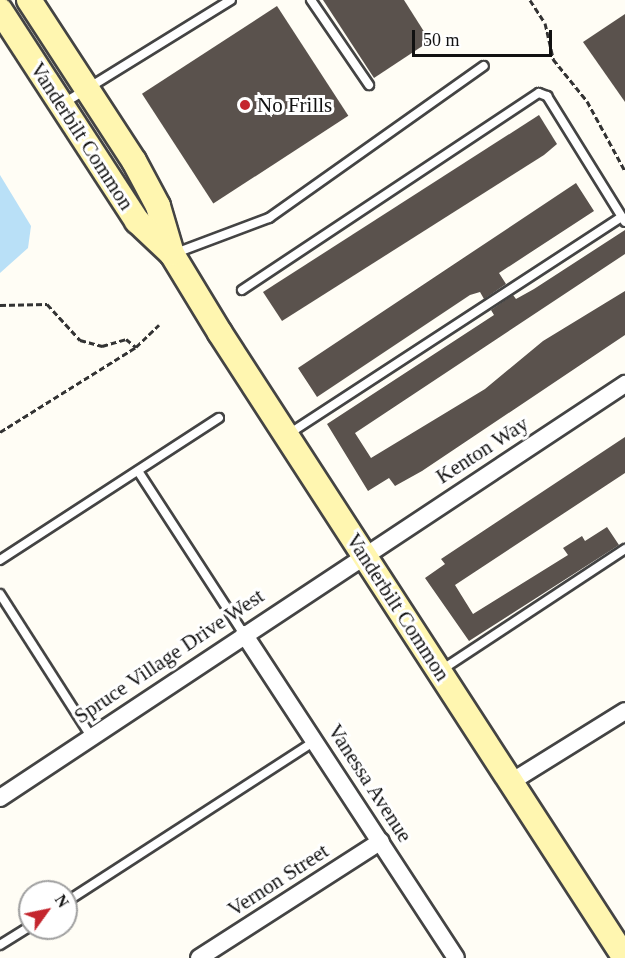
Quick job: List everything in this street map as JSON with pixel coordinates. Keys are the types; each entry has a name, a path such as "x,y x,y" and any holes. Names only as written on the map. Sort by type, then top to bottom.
{"street":[{"name":"Vanderbilt Common","path":"29,0 88,89 158,206 172,254"},
{"name":"Vanderbilt Common","path":"0,10 137,221 172,254 625,958"},
{"name":"Kenton Way","path":"364,554 625,384"},
{"name":"Spruce Village Drive West","path":"0,798 90,735 364,554"},
{"name":"Vanessa Avenue","path":"243,634 316,740 456,958"},
{"path":"511,782 625,711"},
{"name":"Vernon Street","path":"199,958 381,841"}],"lane":[{"path":"61,105 231,0"},
{"path":"312,0 369,85"},
{"path":"172,254 270,218 484,66"},
{"path":"242,290 539,93 547,96 623,220 287,435"},
{"path":"0,560 219,418"},
{"path":"138,471 243,634"},
{"path":"439,671 625,549"},
{"path":"0,594 90,735"},
{"path":"78,894 316,740"},
{"path":"0,945 18,934"}],"path":[{"path":"530,0 545,23 554,59 592,109 625,171"},
{"path":"0,305 47,304 80,340 102,346 126,339 136,347"},
{"path":"0,432 136,347 159,325"}],"water":[{"path":"0,175 31,226 28,248 0,273"}],"building":[{"path":"323,0 404,0 430,41 374,78"},
{"name":"No Frills","path":"277,6 348,116 213,204 142,94"},
{"path":"625,14 625,102 583,42"},
{"path":"539,115 557,144 544,155 282,321 263,292"},
{"path":"576,183 594,211 499,273 506,284 484,299 480,292 470,295 317,397 298,368"},
{"path":"625,230 625,254 355,433 371,458 485,389 543,341 625,291 625,335 422,471 395,486 389,478 368,491 327,424 494,315 491,310 513,295 516,299 534,289"},
{"path":"625,437 625,473 455,585 473,614 568,555 563,548 582,536 585,541 607,527 619,545 469,641 425,578 445,564 441,559"}],"place":[{"name":"No Frills","path":"245,105"}]}
